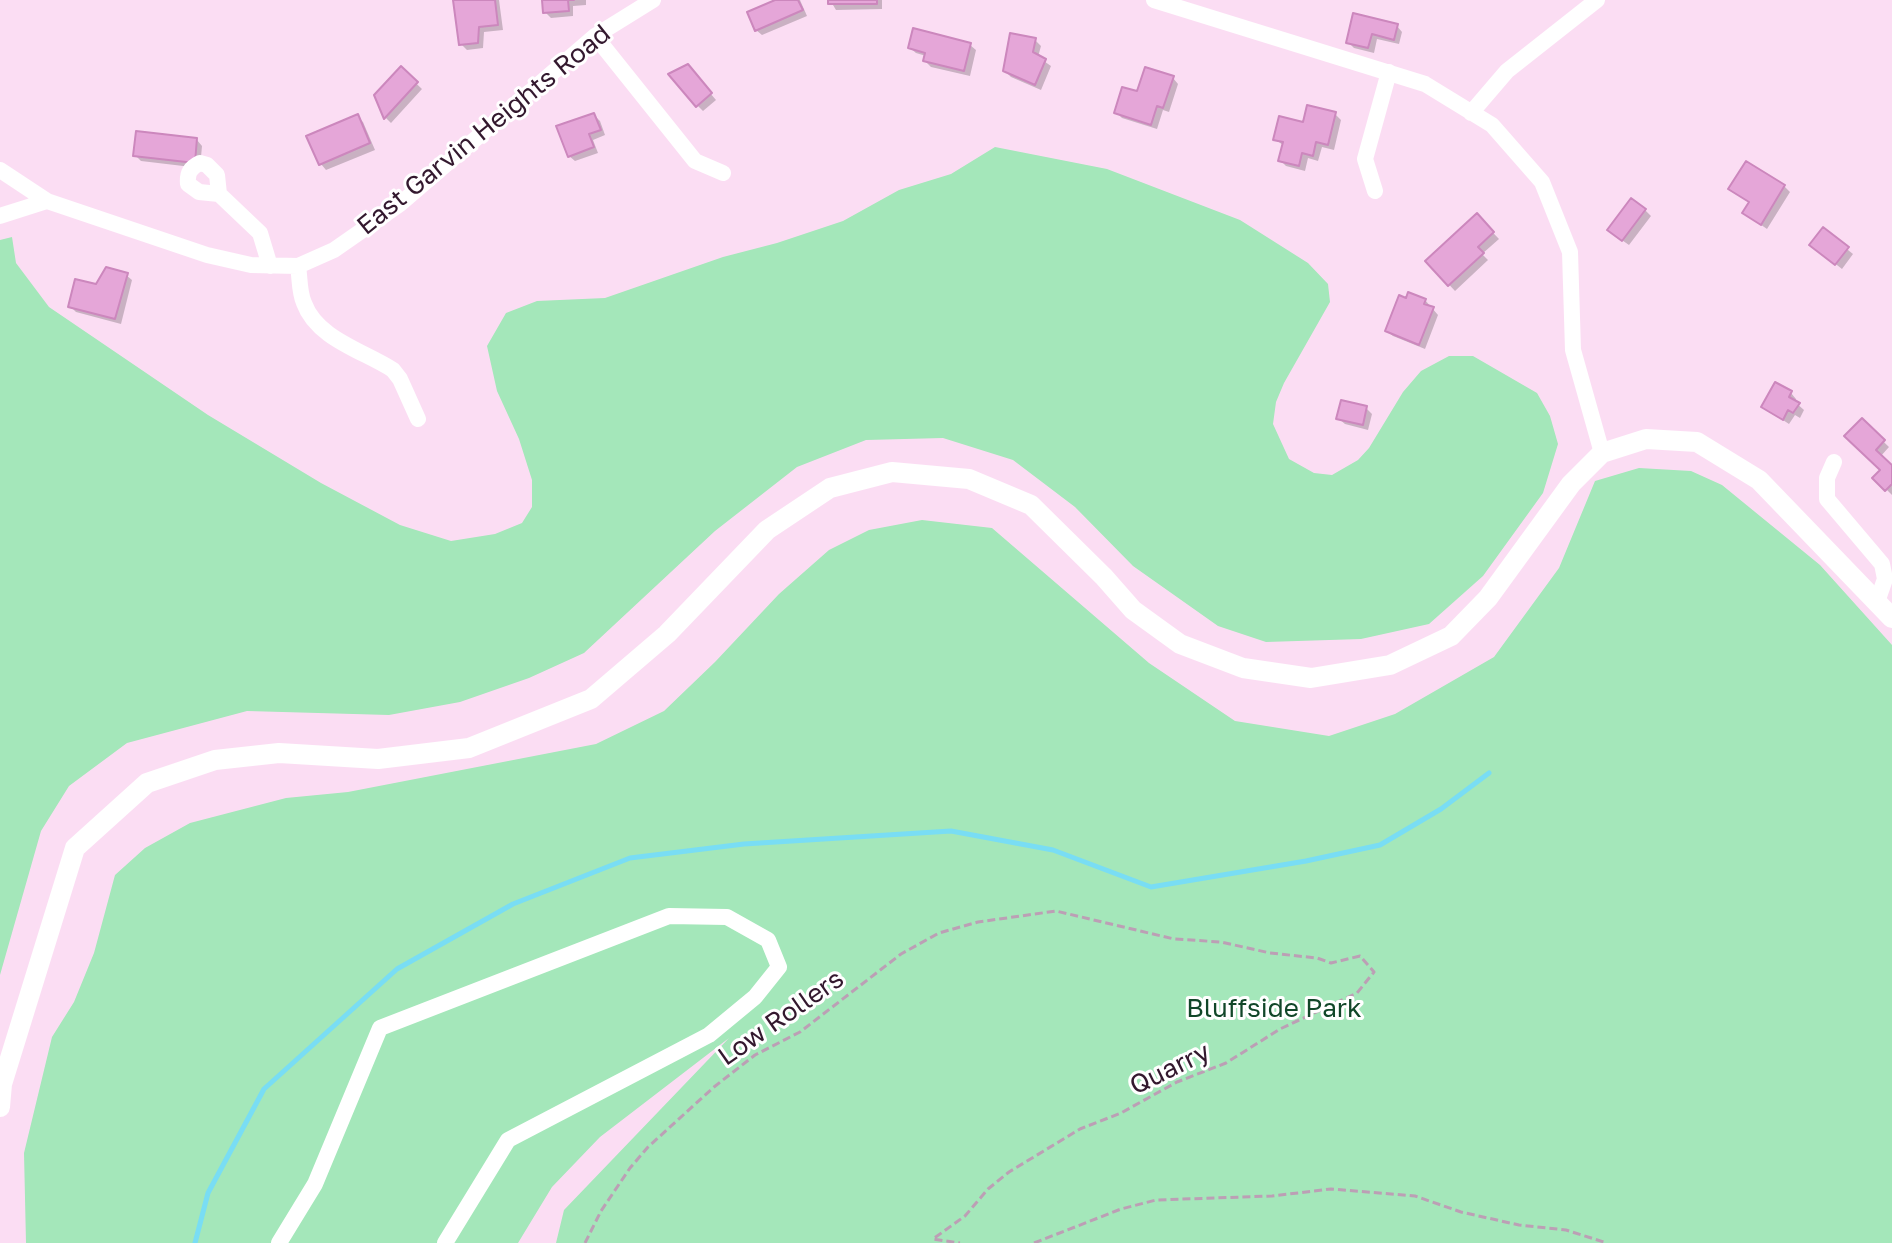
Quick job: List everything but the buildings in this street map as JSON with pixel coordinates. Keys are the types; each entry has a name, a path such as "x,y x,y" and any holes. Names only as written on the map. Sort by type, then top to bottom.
{"main road":[{"path":"0,1107 7,1070 75,848 147,783 215,760 279,753 378,759 469,748 591,699 667,634 767,530 830,488 892,472 969,479 1031,505 1133,610 1180,644 1243,668 1311,678 1390,665 1451,636 1488,598 1571,484 1602,453 1646,439 1697,442 1759,480 1892,618"}],"street":[{"name":"East Garvin Heights Road","path":"0,170 47,201 207,255 251,265 298,266 334,250 400,204 595,36 653,0"},
{"path":"1154,0 1425,84 1492,125 1542,182 1570,252 1573,350 1602,453"},
{"path":"1471,113 1507,71 1597,0"},
{"path":"595,36 695,161 723,173"},
{"path":"1375,191 1365,159 1389,72"},
{"path":"219,194 260,233 270,266"},
{"path":"0,216 47,201"},
{"path":"298,266 302,300 310,318 332,336 393,370 418,419"},
{"path":"1834,462 1827,478 1827,499 1882,564 1885,579 1877,602"},
{"path":"279,1243 315,1184 380,1028 669,916 727,917 768,940 779,967 755,997 709,1035 508,1140 445,1243"}],"path":[{"name":"Low Rollers","path":"585,1243 601,1211 648,1147 714,1087 755,1055 800,1032 901,954 939,933 978,922 1056,911"},
{"name":"Quarry","path":"960,1243 933,1239 965,1216 988,1189 1009,1172 1080,1129 1121,1113 1177,1082 1226,1063 1280,1029 1357,993 1374,972 1360,956 1331,963 1221,942 1174,939 1056,911"},
{"path":"1034,1243 1121,1209 1156,1200 1272,1196 1331,1189 1415,1196 1461,1212 1519,1225 1566,1230 1607,1243"}],"green space":[{"path":"995,147 1107,169 1240,220 1308,263 1328,284 1330,302 1284,383 1276,402 1273,424 1289,459 1314,473 1332,475 1358,460 1369,448 1403,392 1421,371 1449,356 1473,356 1537,393 1550,416 1558,444 1543,493 1483,576 1429,624 1361,639 1266,642 1218,626 1133,566 1075,507 1013,460 943,438 866,440 797,467 715,531 584,653 529,678 460,702 389,715 247,711 127,743 69,786 41,831 0,975 0,240 12,237 16,263 49,307 208,415 321,483 400,525 451,541 495,534 522,523 532,507 532,480 519,439 497,391 487,346 506,313 537,301 605,298 723,257 843,221 899,190 951,174"},
{"name":"Bluffside Park","path":"1639,468 1691,471 1722,485 1820,565 1892,645 1892,1243 556,1243 564,1210 729,1038 600,1137 552,1187 518,1243 26,1243 24,1153 52,1037 74,1002 94,953 115,875 145,848 190,823 286,798 348,792 596,744 664,711 779,594 829,550 869,530 922,520 992,528 1149,663 1235,721 1329,736 1395,714 1494,657 1559,568 1595,481"}],"waterway":[{"path":"195,1243 208,1193 264,1089 397,969 513,904 630,858 744,844 951,831 1053,850 1151,887 1380,845 1441,809 1489,773"}]}
